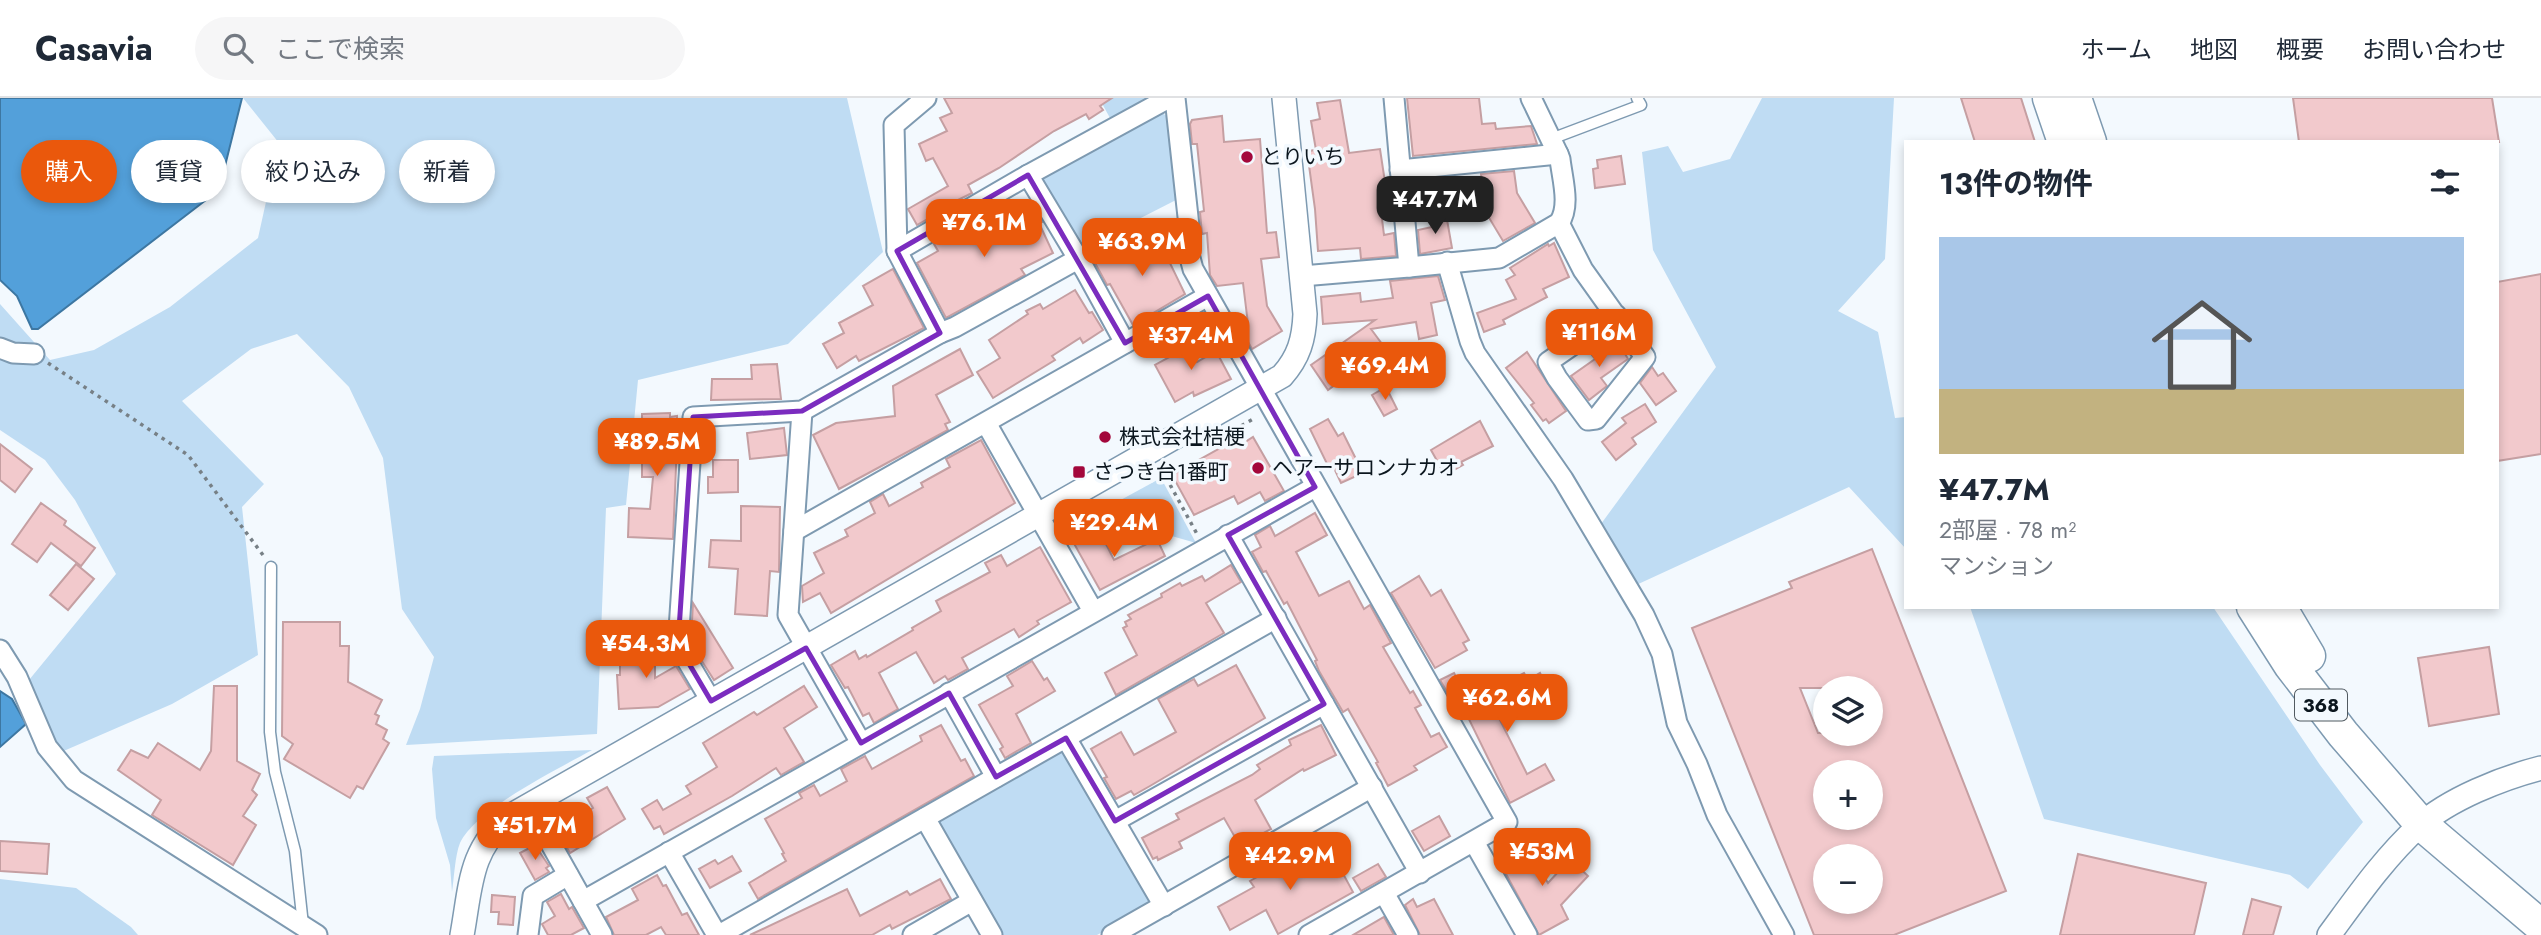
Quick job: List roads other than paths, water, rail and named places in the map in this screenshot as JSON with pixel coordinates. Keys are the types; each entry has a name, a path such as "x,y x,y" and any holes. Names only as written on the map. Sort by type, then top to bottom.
{"highway":[{"path":"2049,98 2063,140"},
{"path":"2075,98 2089,140"},
{"name":"368","path":"2254,609 2290,665 2343,734 2421,824 2541,926"},
{"name":"368","path":"2281,609 2397,797"}],"street":[{"path":"926,98 894,125 897,251 940,333"},
{"path":"897,251 1169,98"},
{"path":"1175,98 1189,226 1189,254 1194,269 1507,822 1309,935"},
{"path":"462,935 472,876 481,849 499,825 529,805 1282,376 1298,355 1305,314 1284,98"},
{"path":"1394,98 1409,267"},
{"path":"1302,276 1499,258 1559,223 1565,206 1560,159 1531,98"},
{"path":"1401,170 1554,146"},
{"path":"1028,175 1125,342"},
{"path":"1559,223 1583,270 1616,315 1645,357 1596,419 1588,421 1548,362 1616,315"},
{"path":"711,701 678,645 693,416 802,411 1078,259"},
{"path":"1447,262 1475,353 1567,485 1649,623 1661,654 1677,723 1730,840 1784,935"},
{"path":"794,531 1208,296"},
{"path":"0,348 13,353 34,354"},
{"path":"802,411 788,615 861,743"},
{"path":"986,423 1093,611"},
{"path":"583,901 1315,486"},
{"path":"1228,535 1420,873"},
{"path":"670,852 718,935 1276,618"},
{"path":"0,650 17,677 47,747 74,780 310,930"},
{"path":"949,693 996,777"},
{"path":"1115,821 1324,704"},
{"path":"1066,738 1164,906"},
{"path":"2329,935 2388,857 2421,824 2484,788 2520,773 2541,768"},
{"path":"1112,935 1372,787"},
{"path":"529,805 602,935"},
{"path":"925,818 992,935"},
{"path":"1474,842 1528,935"},
{"path":"528,935 533,896 568,875"},
{"path":"1384,893 1408,935"},
{"path":"913,935 972,901"}],"lane":[{"path":"1554,146 1641,106 1637,98"},
{"path":"271,567 270,732 275,772 295,851 310,930"}],"water":[{"path":"0,98 242,98 227,158 227,140 131,140 131,203 202,203 38,329 32,329 17,296 0,280"},
{"path":"0,691 12,699 26,724 0,747"}],"place":[{"name":"とりいち","path":"1247,157"},
{"name":"株式会社桔梗","path":"1105,437"},
{"name":"ヘアーサロンナカオ","path":"1258,468"},
{"name":"さつき台1番町","path":"1079,472"}]}
